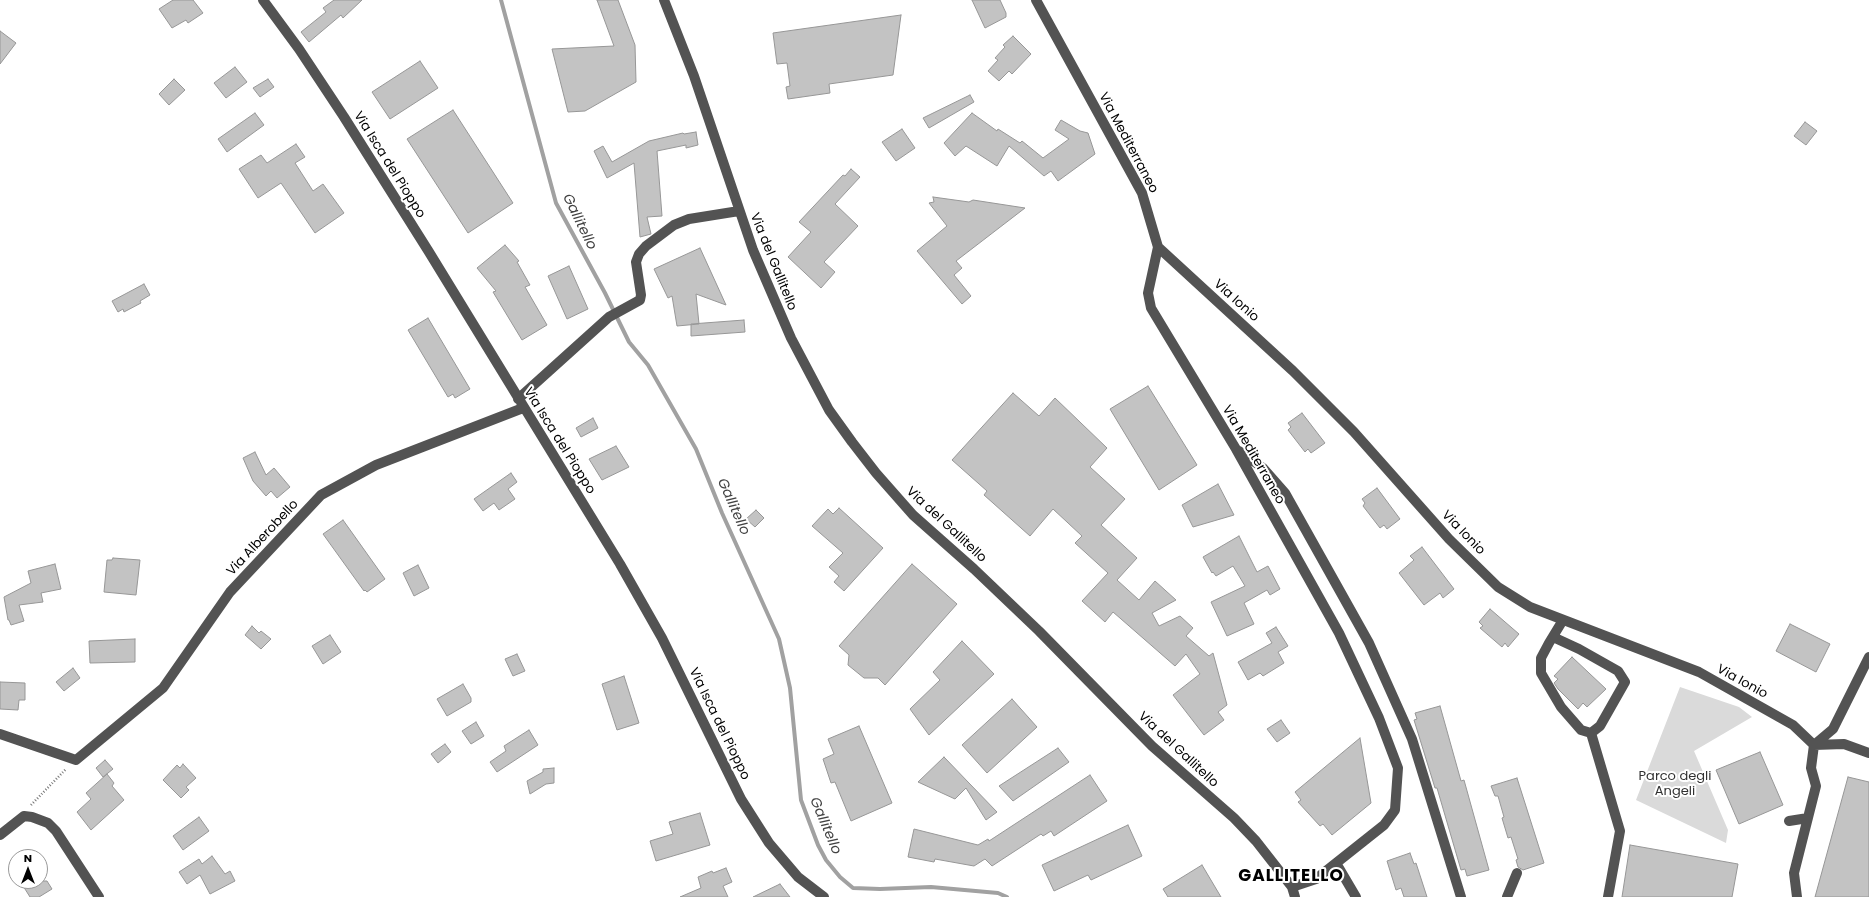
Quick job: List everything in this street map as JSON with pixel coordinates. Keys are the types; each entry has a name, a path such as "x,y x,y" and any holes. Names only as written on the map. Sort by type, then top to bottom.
{"street":[{"name":"Via Isca del Pioppo","path":"263,0 299,49 344,117 429,252 620,564 662,638 740,799 769,843 798,877 824,897"},
{"name":"Via del Gallitello","path":"664,0 694,76 753,250 791,338 830,410 876,473 913,515 974,569 1039,631 1152,746 1234,818 1256,841 1292,887 1295,897"},
{"name":"Via Mediterraneo","path":"1036,0 1142,193 1158,247 1148,293 1150,308 1236,448 1339,633 1379,718 1398,768 1395,810 1384,825 1316,879 1292,887"},
{"path":"521,403 609,317 640,300 641,295 636,262 639,254 646,246 674,225 689,219 739,212"},
{"name":"Via Ionio","path":"1158,247 1293,371 1354,432 1449,539 1498,587 1530,607 1699,672 1793,726 1814,745"},
{"name":"Via Alberobello","path":"76,760 163,688 230,592 321,496 376,465 521,403"},
{"path":"1236,448 1262,468 1285,493 1369,643 1412,739 1461,897"},
{"path":"1563,620 1541,658 1541,673 1561,707 1580,730 1591,733"},
{"path":"1553,637 1579,649 1618,671 1625,682 1600,726 1591,733"},
{"path":"1796,897 1794,874 1816,786 1810,768 1814,745 1833,729 1869,657"},
{"path":"1591,733 1620,831 1608,897"},
{"path":"0,734 76,760"},
{"path":"1814,745 1844,744 1869,753"},
{"path":"0,835 24,816 41,819 56,831 99,897"},
{"path":"1789,821 1808,818"},
{"path":"1336,863 1356,897"},
{"path":"1507,897 1517,873"}],"path":[{"path":"24,816 34,800 76,760"}],"green space":[{"name":"Parco degli Angeli","path":"1680,687 1739,707 1752,717 1694,751 1728,830 1726,843 1636,800"}],"building":[{"path":"173,0 193,0 203,13 188,23 186,20 172,28 159,9"},
{"path":"334,0 362,0 343,18 341,15 309,42 301,32 326,12 323,8"},
{"path":"597,0 618,0 635,45 636,82 585,111 568,112 552,49 614,46"},
{"path":"972,0 1000,0 1006,13 1006,17 985,28"},
{"path":"901,15 893,75 829,84 830,93 788,99 786,87 790,86 787,63 777,64 773,33"},
{"path":"0,31 16,43 0,64"},
{"path":"1013,36 1031,54 1012,74 1009,71 999,81 988,71 998,60 995,58 1005,47 1003,45"},
{"path":"420,61 438,88 390,119 372,92"},
{"path":"235,67 247,82 226,98 214,83"},
{"path":"174,79 185,90 169,105 159,94"},
{"path":"268,79 274,87 260,97 253,88"},
{"path":"970,95 974,102 929,128 923,118"},
{"path":"453,110 513,203 468,233 407,139"},
{"path":"255,113 264,125 227,152 218,139"},
{"path":"972,113 997,131 998,129 1020,143 1022,141 1043,158 1069,139 1055,130 1061,120 1080,131 1088,133 1095,154 1058,181 1051,171 1044,176 1009,146 997,166 966,146 955,156 944,143"},
{"path":"1805,122 1817,131 1806,145 1794,136"},
{"path":"902,129 915,148 896,161 882,142"},
{"path":"696,132 698,145 686,148 686,145 657,151 662,216 647,217 651,234 640,237 634,163 607,178 594,151 603,146 612,162 649,141 683,133"},
{"path":"296,144 305,157 295,163 313,191 323,184 344,213 315,233 281,183 258,198 239,169 261,155 267,163"},
{"path":"851,169 860,177 835,204 858,226 824,262 835,272 821,288 788,257 811,232 799,222 843,175 845,176"},
{"path":"933,197 969,202 973,200 1025,208 956,261 962,268 954,275 971,296 962,304 917,251 947,226 929,203 934,202"},
{"path":"505,245 519,261 517,262 530,285 525,287 547,325 522,340 493,292 496,291 477,268"},
{"path":"700,248 726,305 696,294 699,324 677,326 672,296 668,298 654,269"},
{"path":"569,266 588,309 567,319 548,276"},
{"path":"144,284 150,295 140,301 141,303 124,312 123,309 118,312 112,301"},
{"path":"428,318 470,389 455,398 453,394 448,397 408,330"},
{"path":"744,320 745,332 691,336 691,324"},
{"path":"1148,386 1197,465 1159,490 1110,409"},
{"path":"1013,393 1039,416 1055,398 1107,448 1090,467 1125,499 1101,525 1137,558 1117,580 1139,600 1155,581 1176,600 1152,613 1159,626 1180,616 1193,628 1186,636 1209,656 1213,653 1227,705 1218,712 1224,720 1204,735 1173,695 1200,674 1186,654 1175,666 1113,612 1105,622 1082,601 1108,573 1075,543 1082,536 1053,509 1030,536 984,495 987,491 952,460"},
{"path":"1302,413 1325,443 1311,453 1308,449 1305,452 1288,430 1291,427 1288,423"},
{"path":"593,418 598,428 581,437 576,428"},
{"path":"616,446 629,467 602,480 589,459"},
{"path":"255,452 266,475 274,468 290,487 277,498 271,491 266,496 253,481 243,458"},
{"path":"511,473 517,482 508,489 515,499 499,510 494,503 483,511 474,499"},
{"path":"1218,484 1234,515 1193,527 1182,505"},
{"path":"1377,488 1400,519 1387,529 1384,525 1380,528 1363,506 1365,503 1362,499"},
{"path":"839,508 883,548 844,591 834,582 839,576 829,567 843,553 812,526 828,509 833,514"},
{"path":"756,510 764,518 755,527 746,519"},
{"path":"343,520 385,579 367,592 365,590 364,591 323,534"},
{"path":"1239,536 1257,572 1268,566 1280,589 1270,595 1267,590 1244,603 1254,624 1227,636 1211,602 1245,586 1233,566 1216,576 1213,572 1212,573 1203,557"},
{"path":"1422,547 1454,589 1443,598 1440,593 1424,605 1399,573 1414,560 1410,556"},
{"path":"113,558 140,560 136,595 104,592 107,560 112,560"},
{"path":"55,564 61,589 41,593 43,602 19,605 24,621 11,625 8,620 4,597 31,583 28,571"},
{"path":"912,564 957,604 885,685 878,678 864,678 848,665 849,655 839,646"},
{"path":"418,565 429,588 414,596 403,573"},
{"path":"1490,609 1519,634 1508,647 1505,643 1502,647 1480,628 1483,626 1479,622"},
{"path":"1790,624 1830,644 1816,672 1776,651"},
{"path":"252,626 259,633 261,631 271,639 261,649 245,635"},
{"path":"1276,627 1288,646 1278,652 1284,663 1263,676 1260,673 1248,680 1238,662 1272,643 1266,633"},
{"path":"330,635 341,652 323,664 312,646"},
{"path":"135,639 135,662 90,663 89,641"},
{"path":"962,641 994,674 929,735 910,709 940,680 933,672"},
{"path":"517,654 525,671 513,676 505,659"},
{"path":"1572,657 1606,689 1587,707 1583,703 1578,709 1554,683 1558,679 1554,676"},
{"path":"73,668 80,678 64,691 56,682"},
{"path":"624,676 639,723 617,730 602,684"},
{"path":"0,682 25,683 25,700 19,700 18,710 0,709"},
{"path":"463,684 471,698 471,702 447,716 437,699"},
{"path":"1012,699 1037,727 987,773 962,745"},
{"path":"1440,706 1461,781 1464,780 1489,870 1467,876 1465,869 1461,870 1437,788 1435,788 1414,720 1417,719 1415,713"},
{"path":"1281,720 1290,733 1277,742 1267,729"},
{"path":"476,722 484,736 471,744 462,731"},
{"path":"859,726 892,803 851,821 835,782 831,783 823,759 834,754 828,739"},
{"path":"529,730 538,745 497,772 490,762 506,751 504,746"},
{"path":"1360,738 1371,803 1332,835 1323,824 1320,826 1298,802 1301,800 1295,792"},
{"path":"445,744 451,752 438,763 431,754"},
{"path":"1058,748 1069,762 1013,801 999,786"},
{"path":"1760,752 1783,805 1739,824 1716,770"},
{"path":"944,757 997,812 986,820 966,788 955,799 918,782"},
{"path":"105,760 113,769 103,777 96,768"},
{"path":"183,764 196,778 186,787 189,790 181,798 163,780 177,765 180,768"},
{"path":"554,768 554,783 546,784 530,794 527,781 543,772 543,769"},
{"path":"107,774 114,783 112,786 124,800 91,830 77,812 91,799 86,793"},
{"path":"1090,775 1107,801 1054,836 1051,831 1043,836 1041,834 992,866 985,859 974,866 935,859 934,862 908,857 914,829 978,845 988,839 989,841"},
{"path":"1848,777 1869,782 1869,897 1815,897"},
{"path":"1517,778 1544,863 1523,870 1518,867 1516,860 1518,859 1511,837 1508,838 1502,818 1504,817 1498,796 1495,796 1491,786"},
{"path":"700,813 710,845 656,861 650,841 673,834 669,822"},
{"path":"199,817 209,831 183,850 173,836"},
{"path":"1128,825 1142,856 1091,880 1088,875 1054,891 1042,865"},
{"path":"1630,845 1738,864 1732,897 1622,897"},
{"path":"1410,853 1414,864 1416,863 1427,897 1404,897 1401,888 1396,890 1387,861"},
{"path":"212,856 225,874 230,871 235,881 210,894 200,875 187,884 179,872 199,859 202,864"},
{"path":"1202,865 1221,897 1168,897 1163,889"},
{"path":"726,868 732,882 723,886 728,897 680,897 701,888 698,877 712,871 713,873"},
{"path":"48,883 52,889 39,897 30,897 25,889 48,889"},
{"path":"780,884 790,897 753,897"}],"waterway":[{"name":"Gallitello","path":"501,0 556,203 605,293 629,342 648,365 696,449 722,513 779,639 790,688 801,800 818,845 826,860 840,877 853,888 880,889 931,887 998,893 1007,897"}],"district":[{"name":"GALLITELLO","path":"1291,877"}]}
